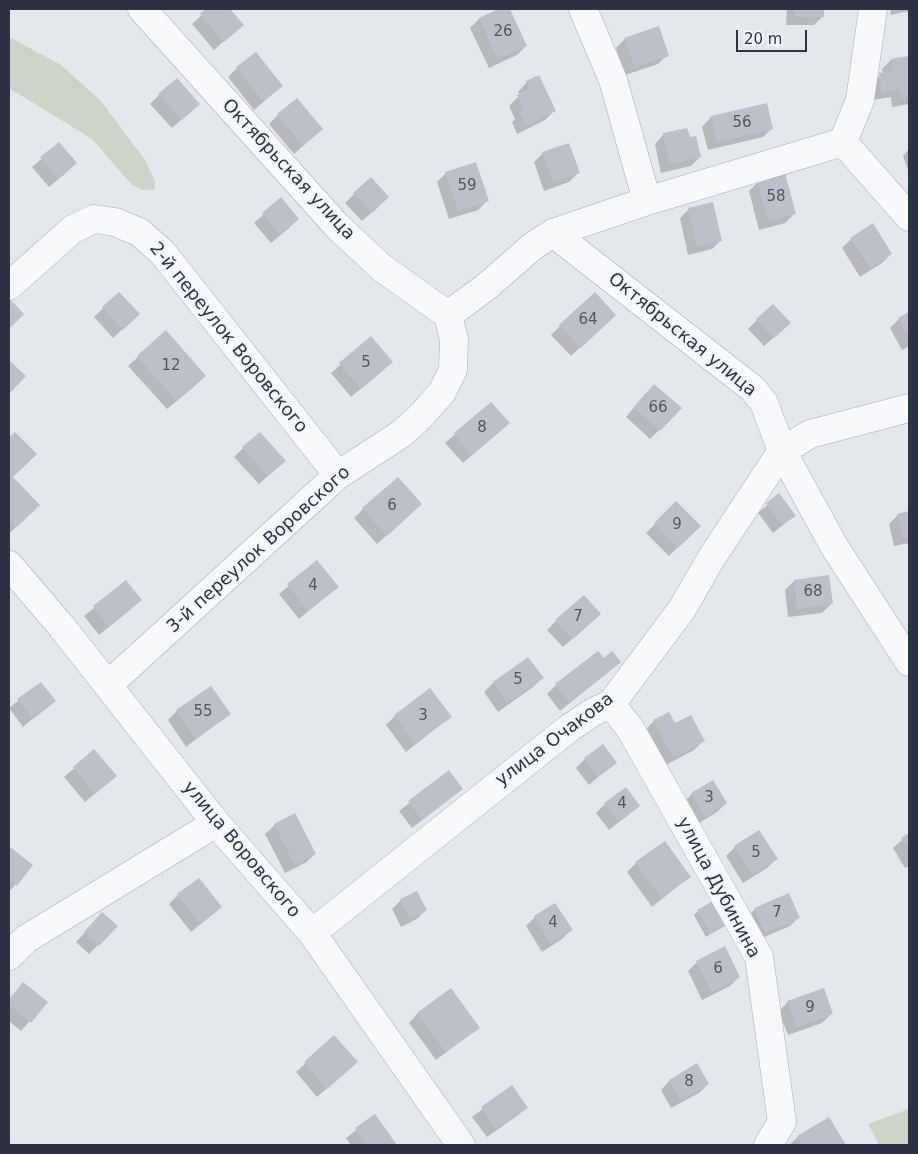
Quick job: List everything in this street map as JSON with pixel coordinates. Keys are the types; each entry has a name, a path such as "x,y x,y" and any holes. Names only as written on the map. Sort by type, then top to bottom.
{"street":[{"name":"Октябрьская улица","path":"142,9 338,227 382,268 448,315"},
{"path":"582,9 613,80 647,201"},
{"path":"843,142 860,100 873,9"},
{"path":"448,315 533,246 553,233 647,201 843,142"},
{"path":"843,142 909,218"},
{"name":"2-й переулок Воровского","path":"9,286 73,229 94,219 115,222 139,232 162,252 338,475"},
{"name":"Октябрьская улица","path":"553,233 753,390 764,402 782,451 834,546 909,662"},
{"name":"3-й переулок Воровского","path":"108,685 338,475 401,434 419,418 442,392 453,370 454,340 448,315"},
{"path":"782,451 810,434 909,408"},
{"name":"улица Очакова","path":"312,933 552,742 593,712 611,704 682,609 712,557 782,451"},
{"name":"улица Воровского","path":"9,565 56,620 216,823 312,933 461,1145"},
{"name":"улица Дубинина","path":"611,704 631,730 759,957 782,1122 768,1145"},
{"path":"14,941 216,823"}],"green space":[{"path":"9,37 61,65 101,101 145,160 155,181 154,190 143,190 132,185 92,139 9,88"},
{"path":"909,1109 909,1145 879,1145 868,1124"}],"building":[{"path":"206,9 230,9 244,25 224,42 200,14"},
{"path":"498,9 510,9 527,46 498,59 479,18"},
{"path":"795,9 824,9 824,17 795,17"},
{"path":"659,26 669,56 634,67 624,38"},
{"path":"256,52 283,86 263,101 236,67"},
{"path":"909,56 909,97 901,98 900,89 882,92 879,73 893,71 891,59"},
{"path":"539,75 556,111 526,125 520,112 524,110 517,95 530,89 526,81"},
{"path":"177,78 200,104 182,120 158,94"},
{"path":"297,98 323,129 303,146 277,114"},
{"path":"767,103 773,129 717,142 711,116"},
{"path":"687,128 690,137 696,136 701,157 670,164 663,133"},
{"path":"59,142 77,163 59,179 40,157"},
{"path":"569,143 580,173 553,182 542,152"},
{"path":"476,162 489,201 458,211 445,172"},
{"path":"785,173 796,214 768,221 757,180"},
{"path":"371,177 389,197 372,213 353,193"},
{"path":"281,197 299,219 281,235 262,213"},
{"path":"713,202 722,241 697,246 688,208"},
{"path":"873,223 892,254 870,268 850,238"},
{"path":"119,292 140,314 123,330 102,307"},
{"path":"595,292 616,315 581,348 559,325"},
{"path":"10,299 24,314 9,329 9,301"},
{"path":"773,304 791,323 774,338 756,319"},
{"path":"909,312 909,339 898,318"},
{"path":"166,330 206,376 177,401 137,356"},
{"path":"371,336 393,362 361,389 339,363"},
{"path":"10,361 26,376 9,394 9,363"},
{"path":"654,384 682,408 660,431 634,407"},
{"path":"491,402 510,423 472,455 454,433"},
{"path":"15,432 37,454 13,477 40,505 17,527 9,518 9,438"},
{"path":"260,432 286,461 268,476 242,447"},
{"path":"398,477 422,504 387,536 362,508"},
{"path":"779,493 796,516 782,525 766,503"},
{"path":"676,501 701,526 678,548 654,523"},
{"path":"909,511 909,537 903,538 897,514"},
{"path":"317,560 339,587 308,611 287,584"},
{"path":"829,575 833,604 797,609 794,580"},
{"path":"126,580 142,600 109,627 93,606"},
{"path":"584,595 601,614 573,639 555,620"},
{"path":"598,651 604,658 612,651 621,662 570,703 555,684"},
{"path":"528,657 544,678 507,703 493,682"},
{"path":"41,682 56,701 33,719 17,699"},
{"path":"211,686 231,714 196,739 176,710"},
{"path":"430,688 452,717 415,743 394,715"},
{"path":"669,712 675,723 691,715 705,741 673,758 653,720"},
{"path":"603,744 617,763 598,777 584,758"},
{"path":"94,749 117,776 95,794 73,767"},
{"path":"449,770 463,789 422,820 408,801"},
{"path":"713,780 727,803 706,817 691,793"},
{"path":"626,787 640,806 619,822 604,803"},
{"path":"295,813 316,854 295,865 274,824"},
{"path":"759,830 778,859 753,875 734,846"},
{"path":"909,833 909,851 901,838"},
{"path":"665,841 691,877 661,898 635,862"},
{"path":"9,846 33,865 17,886 9,879"},
{"path":"199,878 222,907 201,924 177,894"},
{"path":"417,891 427,910 410,919 400,899"},
{"path":"789,893 800,918 765,933 754,908"},
{"path":"715,900 729,924 711,934 697,910"},
{"path":"555,903 573,930 551,944 534,916"},
{"path":"102,912 118,926 99,946 84,932"},
{"path":"725,946 740,977 712,992 696,961"},
{"path":"23,982 48,1002 31,1023 9,1005 9,1000"},
{"path":"451,988 480,1028 446,1052 417,1013"},
{"path":"824,988 833,1014 797,1027 787,1001"},
{"path":"334,1035 358,1062 327,1089 304,1062"},
{"path":"697,1063 709,1084 681,1100 669,1080"},
{"path":"512,1085 528,1108 496,1129 481,1107"},
{"path":"375,1114 397,1145 366,1145 355,1128"},
{"path":"829,1117 846,1145 803,1145 797,1136"}]}
